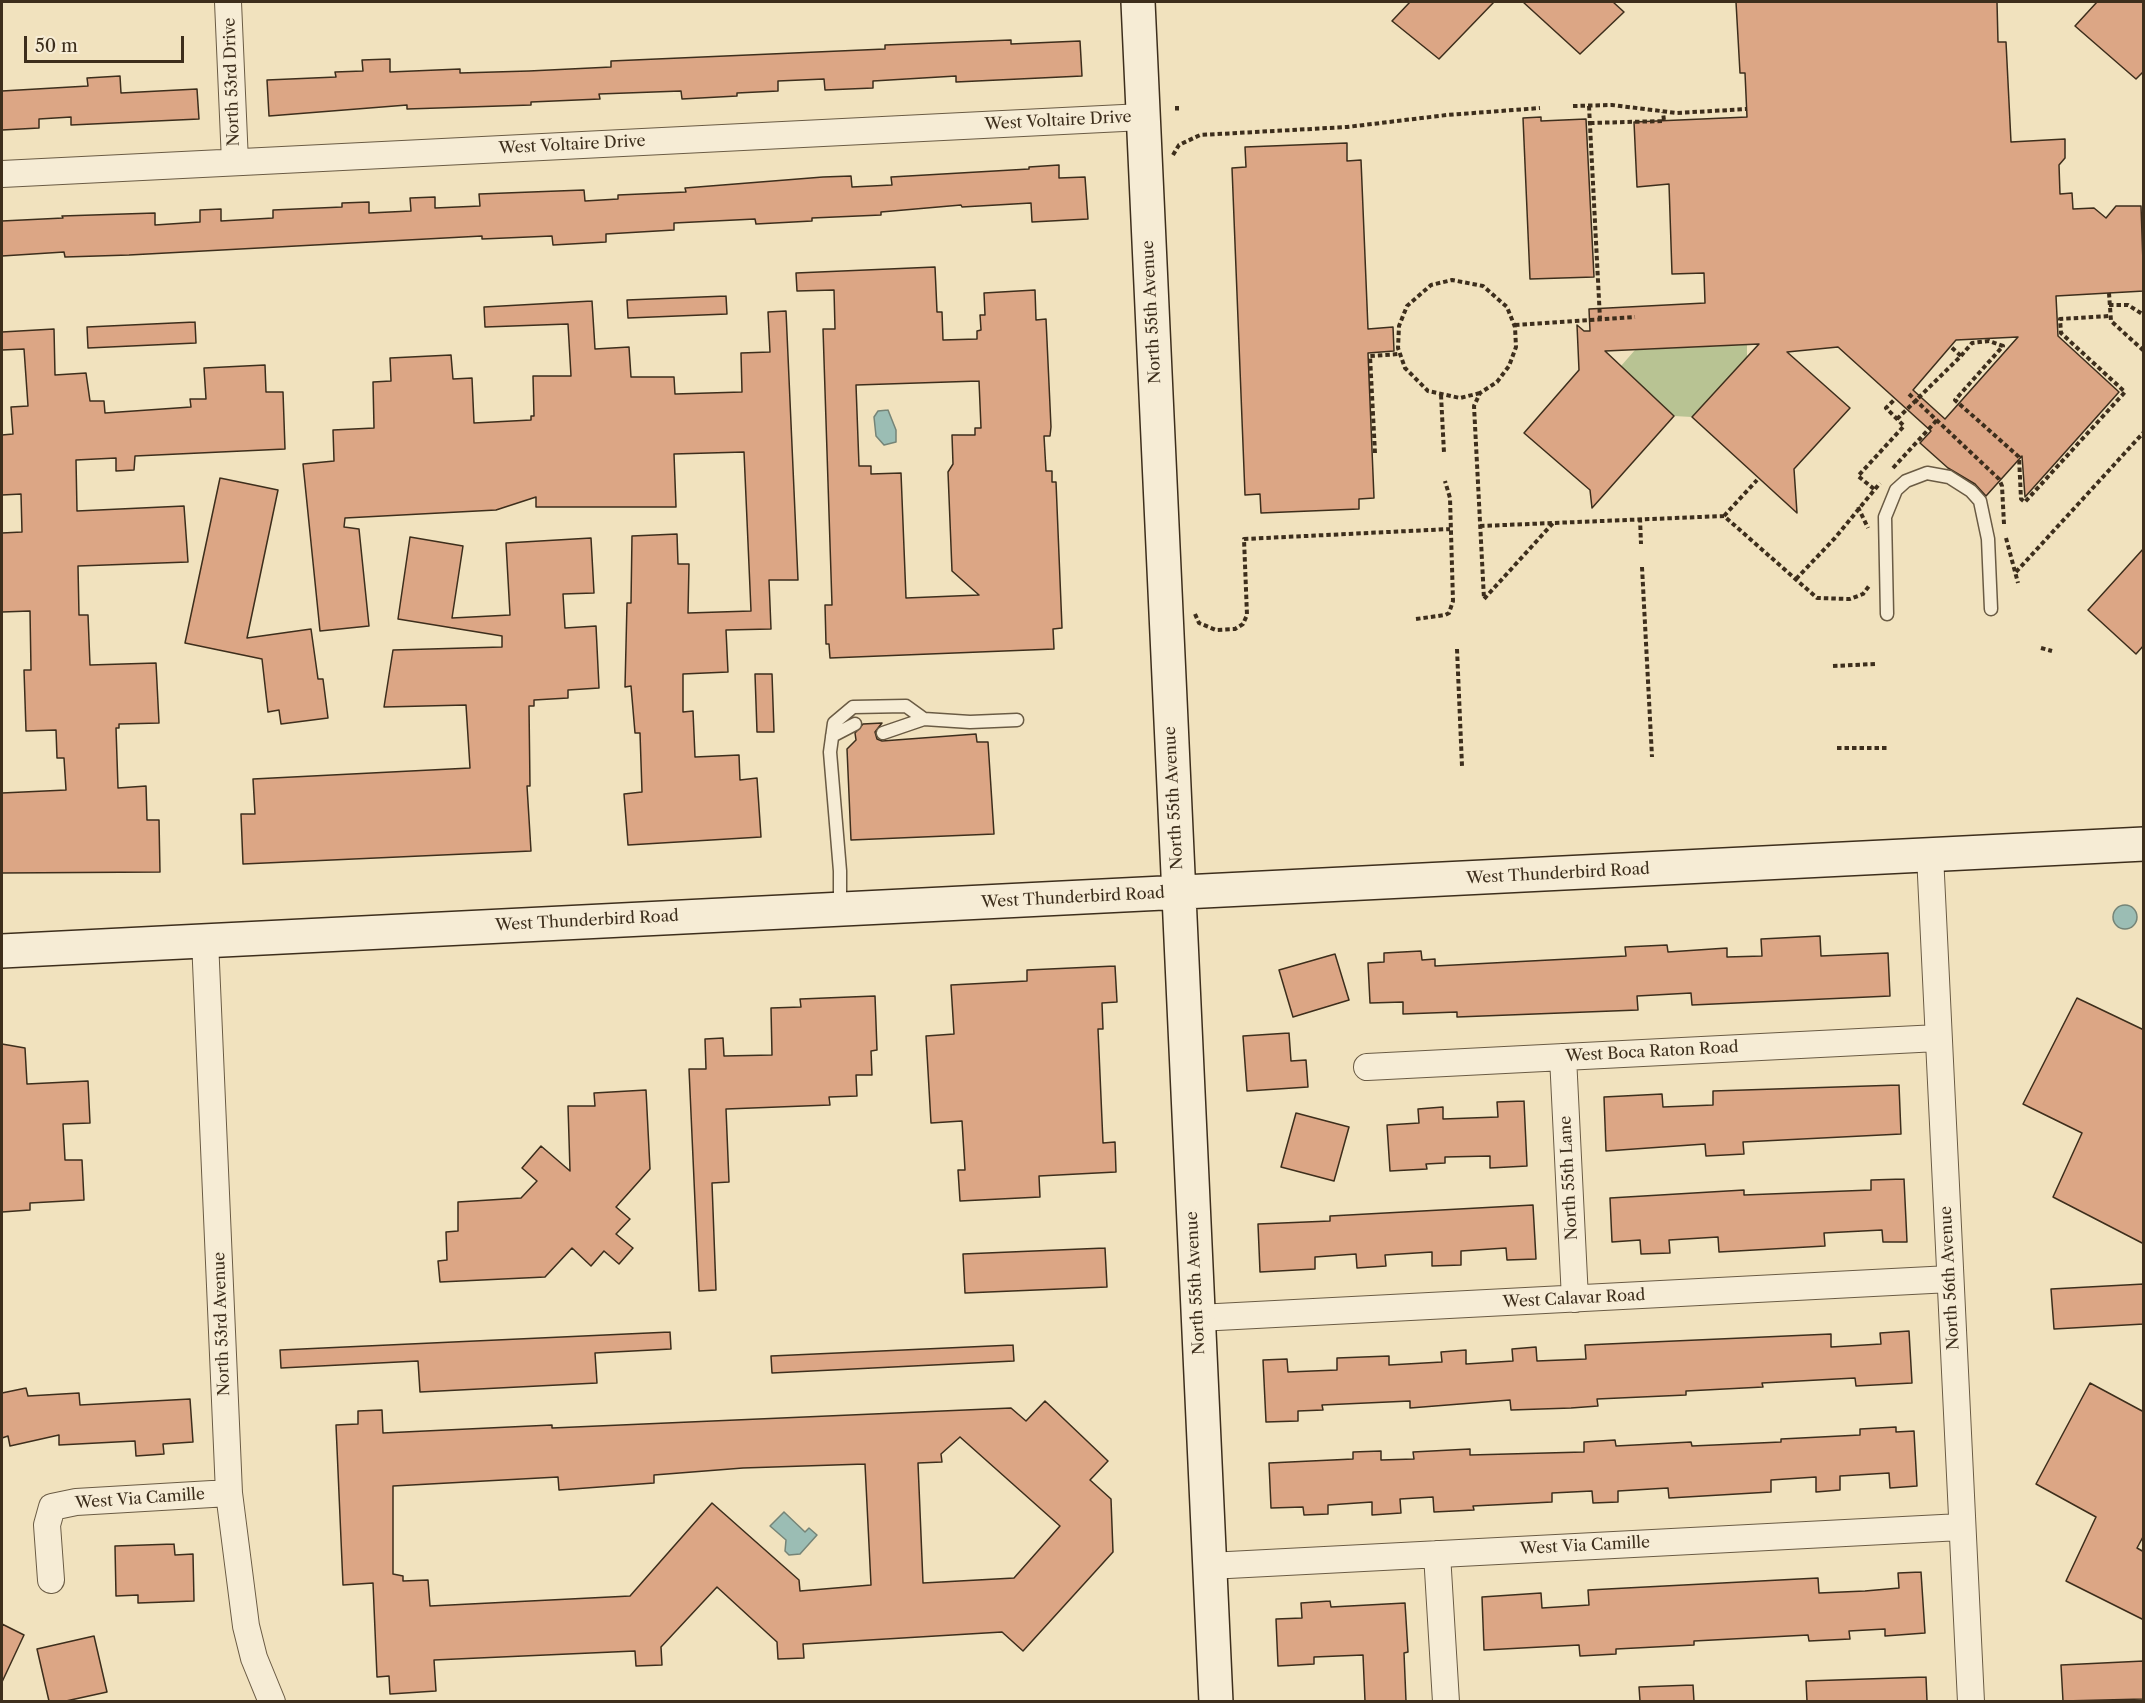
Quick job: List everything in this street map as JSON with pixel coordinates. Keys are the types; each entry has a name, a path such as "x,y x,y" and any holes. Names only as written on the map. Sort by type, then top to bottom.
{"main road":[{"name":"North 55th Avenue","path":"1138,2 1216,1701"},
{"name":"West Thunderbird Road","path":"2,951 2144,844"}],"street":[{"name":"North 53rd Drive","path":"228,2 235,162"},
{"name":"West Voltaire Drive","path":"2,174 1143,117"},
{"name":"North 56th Avenue","path":"1930,855 1971,1701"},
{"name":"North 53rd Avenue","path":"205,940 230,1493 246,1626 254,1658 272,1701"},
{"name":"West Boca Raton Road","path":"1367,1067 1938,1038"},
{"name":"North 55th Lane","path":"1563,1057 1575,1299"},
{"name":"West Calavar Road","path":"1198,1318 1950,1279"},
{"name":"West Via Camille","path":"51,1580 46,1525 52,1507 76,1502 230,1493"},
{"name":"West Via Camille","path":"1209,1566 1961,1527"},
{"path":"1437,1554 1446,1701"}],"lane":[{"path":"1887,614 1885,517 1896,490 1906,481 1927,473 1949,477 1971,491 1980,501 1988,539 1991,609"},
{"path":"840,909 840,871 830,752 834,723 853,707 906,706 924,719"},
{"path":"886,728 924,719 1017,720"},
{"path":"832,736 855,730"}],"path":[{"path":"1573,106 1612,105 1663,112 1746,109"},
{"path":"1177,106 1177,113"},
{"path":"1589,106 1600,319"},
{"path":"1172,158 1179,144 1200,135 1347,127 1448,115 1540,108"},
{"path":"1590,123 1664,121 1663,112"},
{"path":"1463,280 1483,286 1501,299 1515,325 1516,347 1509,366 1497,382 1480,393 1460,398 1428,391 1411,377 1399,354 1399,326 1407,306 1422,291 1442,282 1463,280"},
{"path":"2109,293 2111,321 2144,351"},
{"path":"2109,304 2128,305 2144,315"},
{"path":"1897,419 1972,343 1989,341 2003,346 1955,400 2019,457 2021,499 2025,502 2124,392 2061,333 2060,319 2110,316"},
{"path":"1515,325 1635,317"},
{"path":"1951,347 1960,356"},
{"path":"1375,453 1370,356 1399,354"},
{"path":"1480,393 1474,406 1484,599 1554,522"},
{"path":"1441,395 1444,453"},
{"path":"1874,489 1858,476 1904,426 1886,408 1895,399"},
{"path":"1889,472 1937,420"},
{"path":"2015,573 2144,432"},
{"path":"1724,516 1757,480"},
{"path":"1796,579 1835,538 1858,507 1882,481"},
{"path":"1416,619 1439,618 1451,609 1454,591 1450,498 1445,482"},
{"path":"1858,507 1868,528 1869,540"},
{"path":"1480,525 1724,516 1817,598 1850,601 1867,590 1870,576"},
{"path":"1640,518 1641,544"},
{"path":"1194,610 1199,623 1216,630 1235,629 1244,624 1247,615 1244,539 1450,529"},
{"path":"1642,567 1652,757"},
{"path":"2041,648 2052,651"},
{"path":"1457,649 1462,766"},
{"path":"1833,666 1875,664"},
{"path":"1837,748 1888,748"}],"green space":[{"path":"1747,345 1747,357 1692,417 1674,416 1621,366 1635,350"}],"water":[{"path":"888,410 896,430 896,442 884,445 876,436 874,417 878,411"},
{"path":"2125,905 2130,906 2136,912 2136,922 2130,928 2125,929 2120,928 2114,922 2113,917 2114,912 2120,906"},
{"path":"784,1512 805,1532 809,1528 817,1535 800,1554 789,1555 785,1551 786,1540 770,1526"}],"building":[{"path":"1410,2 1494,2 1439,59 1392,21"},
{"path":"1523,2 1613,2 1624,12 1580,54"},
{"path":"1736,2 1997,2 1998,42 2006,42 2011,142 2065,139 2065,158 2059,165 2060,194 2072,193 2073,209 2094,208 2106,218 2116,206 2141,206 2144,291 2056,296 2058,336 2119,392 2025,497 2022,456 1986,496 1975,484 1948,468 1920,443 1931,431 1838,347 1787,352 1850,408 1794,469 1797,513 1692,417 1759,344 1605,351 1674,416 1592,508 1590,490 1524,433 1579,370 1577,325 1584,331 1590,331 1589,309 1705,303 1704,273 1672,274 1669,184 1637,187 1634,122 1747,117 1745,73 1740,73","holes":["2018,337 1945,419 1913,390 1956,340"]},
{"path":"2097,2 2144,2 2144,71 2136,79 2075,26"},
{"path":"1011,40 1011,44 1080,41 1082,76 956,82 956,76 873,81 873,88 825,90 824,79 778,81 778,91 737,93 737,96 682,99 681,91 599,94 600,99 531,102 531,105 407,109 407,105 269,116 267,80 336,77 335,72 363,71 362,60 390,59 390,72 460,69 460,73 529,71 611,67 611,61 885,49 885,45"},
{"path":"120,76 121,93 197,89 199,119 71,125 71,117 39,119 39,128 2,130 2,91 88,86 87,78"},
{"path":"1541,117 1541,121 1586,119 1594,277 1530,279 1523,118"},
{"path":"1347,143 1347,161 1361,160 1368,329 1393,327 1394,351 1368,353 1374,498 1359,499 1359,509 1261,513 1260,494 1245,495 1232,168 1246,167 1245,147"},
{"path":"1059,165 1059,178 1085,177 1088,219 1032,222 1031,203 962,207 961,205 881,212 881,215 812,218 812,221 756,224 755,219 674,223 674,230 606,234 606,242 553,245 552,236 482,239 482,236 129,255 65,257 64,252 2,256 2,221 63,218 62,216 155,213 155,225 200,222 200,210 221,209 221,221 273,218 273,210 342,207 342,203 369,202 369,213 411,211 410,198 435,197 435,208 480,206 479,194 584,190 585,201 618,199 618,195 686,192 685,188 823,177 851,176 852,187 892,185 891,177 1029,169 1029,167"},
{"path":"935,267 937,312 942,312 943,340 977,339 977,331 981,330 980,315 985,315 984,293 1035,290 1036,320 1046,319 1051,427 1050,436 1044,436 1046,471 1052,471 1052,482 1056,482 1062,628 1053,629 1054,649 830,658 829,644 826,644 825,605 832,605 823,329 835,329 834,290 797,291 796,273","holes":["979,381 981,428 975,428 975,435 952,435 953,464 948,472 952,571 979,595 906,598 901,473 871,474 871,466 859,466 856,385"]},
{"path":"726,296 727,314 628,318 627,300"},
{"path":"592,301 595,349 629,347 631,377 674,377 675,394 742,392 741,353 770,352 768,312 786,311 798,580 769,580 771,629 726,630 728,672 683,674 683,712 693,711 695,757 739,755 740,780 757,778 761,837 628,845 624,794 642,792 640,733 635,733 631,686 625,687 627,603 631,603 632,536 677,534 678,564 689,564 688,613 751,611 744,452 674,454 676,507 536,507 536,497 496,510 345,518 344,527 359,529 369,626 320,631 303,464 334,461 333,430 374,428 373,382 391,381 390,358 451,355 453,379 472,378 474,423 531,420 531,416 534,416 533,376 571,376 568,324 485,327 484,307"},
{"path":"195,322 196,343 88,348 87,327"},
{"path":"54,329 55,375 86,373 90,401 104,401 105,413 191,407 190,399 206,399 204,368 265,365 266,392 283,392 285,449 135,456 134,470 116,471 116,458 76,460 77,511 184,506 188,562 78,566 79,615 88,615 90,665 156,663 159,723 119,724 119,728 116,728 118,788 146,786 147,820 159,820 160,872 2,873 2,793 66,790 64,758 57,758 56,730 26,731 24,670 31,670 30,611 2,612 2,533 22,532 21,494 2,495 2,435 13,434 11,407 28,406 24,349 2,350 2,332"},
{"path":"220,478 278,490 247,638 311,629 318,679 323,679 328,718 281,724 279,710 268,712 262,659 185,643"},
{"path":"410,537 463,546 452,618 510,615 506,543 591,538 594,593 563,594 565,628 596,626 599,688 568,690 568,698 534,700 534,706 529,706 530,786 527,786 531,851 243,864 241,814 255,814 253,779 470,768 466,705 384,707 393,650 502,647 502,636 398,619"},
{"path":"2144,548 2144,645 2136,654 2088,610"},
{"path":"755,674 772,674 774,732 757,732"},
{"path":"882,723 875,732 877,739 882,741 976,734 977,742 988,742 994,834 851,840 847,749 856,740 855,733 863,724"},
{"path":"1820,936 1821,956 1888,953 1890,996 1692,1005 1691,993 1637,996 1638,1010 1457,1017 1457,1012 1403,1014 1403,1002 1370,1003 1368,963 1384,962 1384,953 1421,951 1422,960 1435,959 1435,966 1626,956 1625,947 1667,945 1668,952 1727,948 1727,957 1762,956 1761,939"},
{"path":"1335,954 1349,1000 1293,1017 1279,970"},
{"path":"1115,966 1117,1002 1102,1003 1103,1029 1098,1029 1103,1143 1115,1142 1116,1172 1039,1176 1040,1197 960,1201 958,1170 965,1170 962,1121 931,1123 926,1036 954,1034 951,985 1027,981 1027,970"},
{"path":"875,996 877,1050 871,1051 872,1075 856,1075 857,1096 829,1097 830,1105 726,1109 729,1182 712,1183 716,1290 699,1291 689,1069 706,1069 705,1039 723,1038 724,1056 772,1055 771,1008 801,1007 800,999"},
{"path":"2077,998 2144,1030 2144,1244 2053,1197 2082,1133 2023,1104"},
{"path":"1289,1033 1291,1061 1306,1060 1308,1087 1247,1091 1243,1036"},
{"path":"2,1044 25,1048 27,1084 88,1081 90,1123 63,1124 65,1160 82,1160 84,1200 30,1203 30,1210 2,1212"},
{"path":"1899,1085 1901,1134 1743,1142 1744,1154 1706,1156 1705,1144 1606,1151 1604,1097 1662,1094 1663,1107 1713,1105 1713,1091"},
{"path":"646,1090 650,1169 616,1207 630,1219 616,1234 633,1248 619,1264 604,1251 591,1266 572,1248 545,1277 440,1282 438,1261 447,1260 446,1232 458,1231 458,1202 521,1198 537,1181 522,1168 541,1146 570,1171 568,1106 595,1106 594,1093"},
{"path":"1524,1101 1527,1166 1490,1168 1490,1156 1445,1157 1445,1163 1426,1164 1427,1169 1390,1171 1387,1125 1419,1123 1418,1109 1443,1107 1443,1119 1498,1117 1497,1102"},
{"path":"1296,1113 1349,1127 1334,1181 1281,1167"},
{"path":"1904,1179 1907,1242 1883,1242 1882,1230 1824,1233 1825,1246 1719,1252 1718,1237 1669,1240 1670,1253 1641,1254 1640,1240 1612,1242 1610,1198 1744,1190 1744,1195 1871,1190 1871,1180"},
{"path":"1533,1205 1536,1259 1507,1260 1506,1248 1461,1251 1461,1265 1432,1266 1432,1252 1385,1255 1386,1266 1357,1268 1356,1254 1315,1257 1315,1269 1260,1272 1258,1224 1330,1221 1330,1216"},
{"path":"1105,1248 1107,1287 965,1293 963,1254"},
{"path":"2144,1284 2144,1324 2054,1329 2051,1289"},
{"path":"1909,1331 1912,1383 1856,1386 1855,1378 1762,1383 1763,1387 1686,1391 1686,1395 1597,1399 1598,1406 1571,1408 1511,1410 1510,1400 1410,1408 1410,1401 1322,1405 1323,1410 1298,1411 1298,1421 1266,1422 1263,1360 1287,1359 1288,1372 1337,1370 1337,1358 1389,1356 1389,1365 1442,1362 1441,1352 1466,1350 1466,1364 1513,1361 1512,1349 1536,1347 1537,1361 1586,1359 1585,1345 1831,1334 1831,1347 1881,1344 1880,1333"},
{"path":"670,1332 671,1349 595,1353 597,1383 420,1392 418,1361 281,1368 280,1350"},
{"path":"1013,1345 1014,1361 772,1373 771,1356"},
{"path":"2090,1383 2144,1412 2144,1535 2137,1548 2144,1552 2144,1620 2066,1581 2096,1517 2036,1484"},
{"path":"26,1388 28,1396 79,1393 80,1405 190,1399 193,1442 163,1444 164,1454 136,1456 135,1441 59,1445 59,1435 10,1446 8,1436 2,1438 2,1393"},
{"path":"1045,1401 1108,1461 1090,1480 1111,1499 1113,1552 1023,1651 1002,1632 803,1644 804,1658 778,1659 777,1642 717,1587 661,1647 662,1665 636,1666 635,1651 434,1660 436,1691 390,1694 389,1676 377,1677 373,1583 343,1585 336,1425 358,1424 358,1411 382,1410 383,1433 1011,1408 1026,1421","holes":["960,1437 1060,1526 1014,1578 923,1583 918,1463 942,1462 941,1454","865,1464 871,1585 800,1591 799,1580 712,1503 630,1596 430,1606 428,1580 403,1581 403,1576 393,1574 393,1486 558,1477 559,1490 654,1483 654,1475 743,1468"]},
{"path":"1896,1427 1896,1432 1914,1431 1917,1486 1890,1488 1889,1473 1840,1476 1840,1490 1816,1492 1816,1477 1771,1480 1771,1492 1669,1498 1668,1488 1618,1491 1618,1502 1593,1503 1592,1491 1552,1493 1552,1502 1473,1506 1474,1510 1434,1512 1433,1497 1400,1499 1401,1513 1372,1515 1372,1502 1328,1505 1328,1514 1304,1515 1303,1507 1271,1508 1269,1463 1353,1459 1353,1452 1381,1451 1381,1460 1414,1459 1413,1452 1470,1449 1470,1455 1584,1452 1584,1442 1615,1440 1616,1446 1691,1442 1692,1446 1781,1442 1781,1439 1860,1435 1860,1429"},
{"path":"174,1544 175,1555 193,1554 194,1601 138,1603 138,1595 116,1596 115,1546"},
{"path":"1921,1572 1925,1633 1885,1636 1885,1629 1849,1631 1850,1639 1809,1641 1808,1635 1694,1641 1694,1645 1616,1649 1616,1654 1580,1656 1579,1645 1484,1650 1482,1597 1541,1593 1542,1608 1589,1605 1588,1590 1818,1578 1819,1593 1865,1591 1899,1588 1898,1573"},
{"path":"1330,1601 1331,1607 1405,1603 1408,1652 1404,1653 1406,1701 1365,1701 1363,1655 1314,1657 1314,1664 1278,1666 1276,1619 1302,1618 1301,1603"},
{"path":"2,1624 24,1635 2,1682"},
{"path":"94,1636 107,1692 66,1701 49,1701 37,1649"},
{"path":"2144,1661 2144,1699 2063,1701 2061,1665"},
{"path":"1926,1677 1927,1701 1807,1701 1806,1681"},
{"path":"1693,1685 1694,1701 1640,1701 1639,1687"}]}
